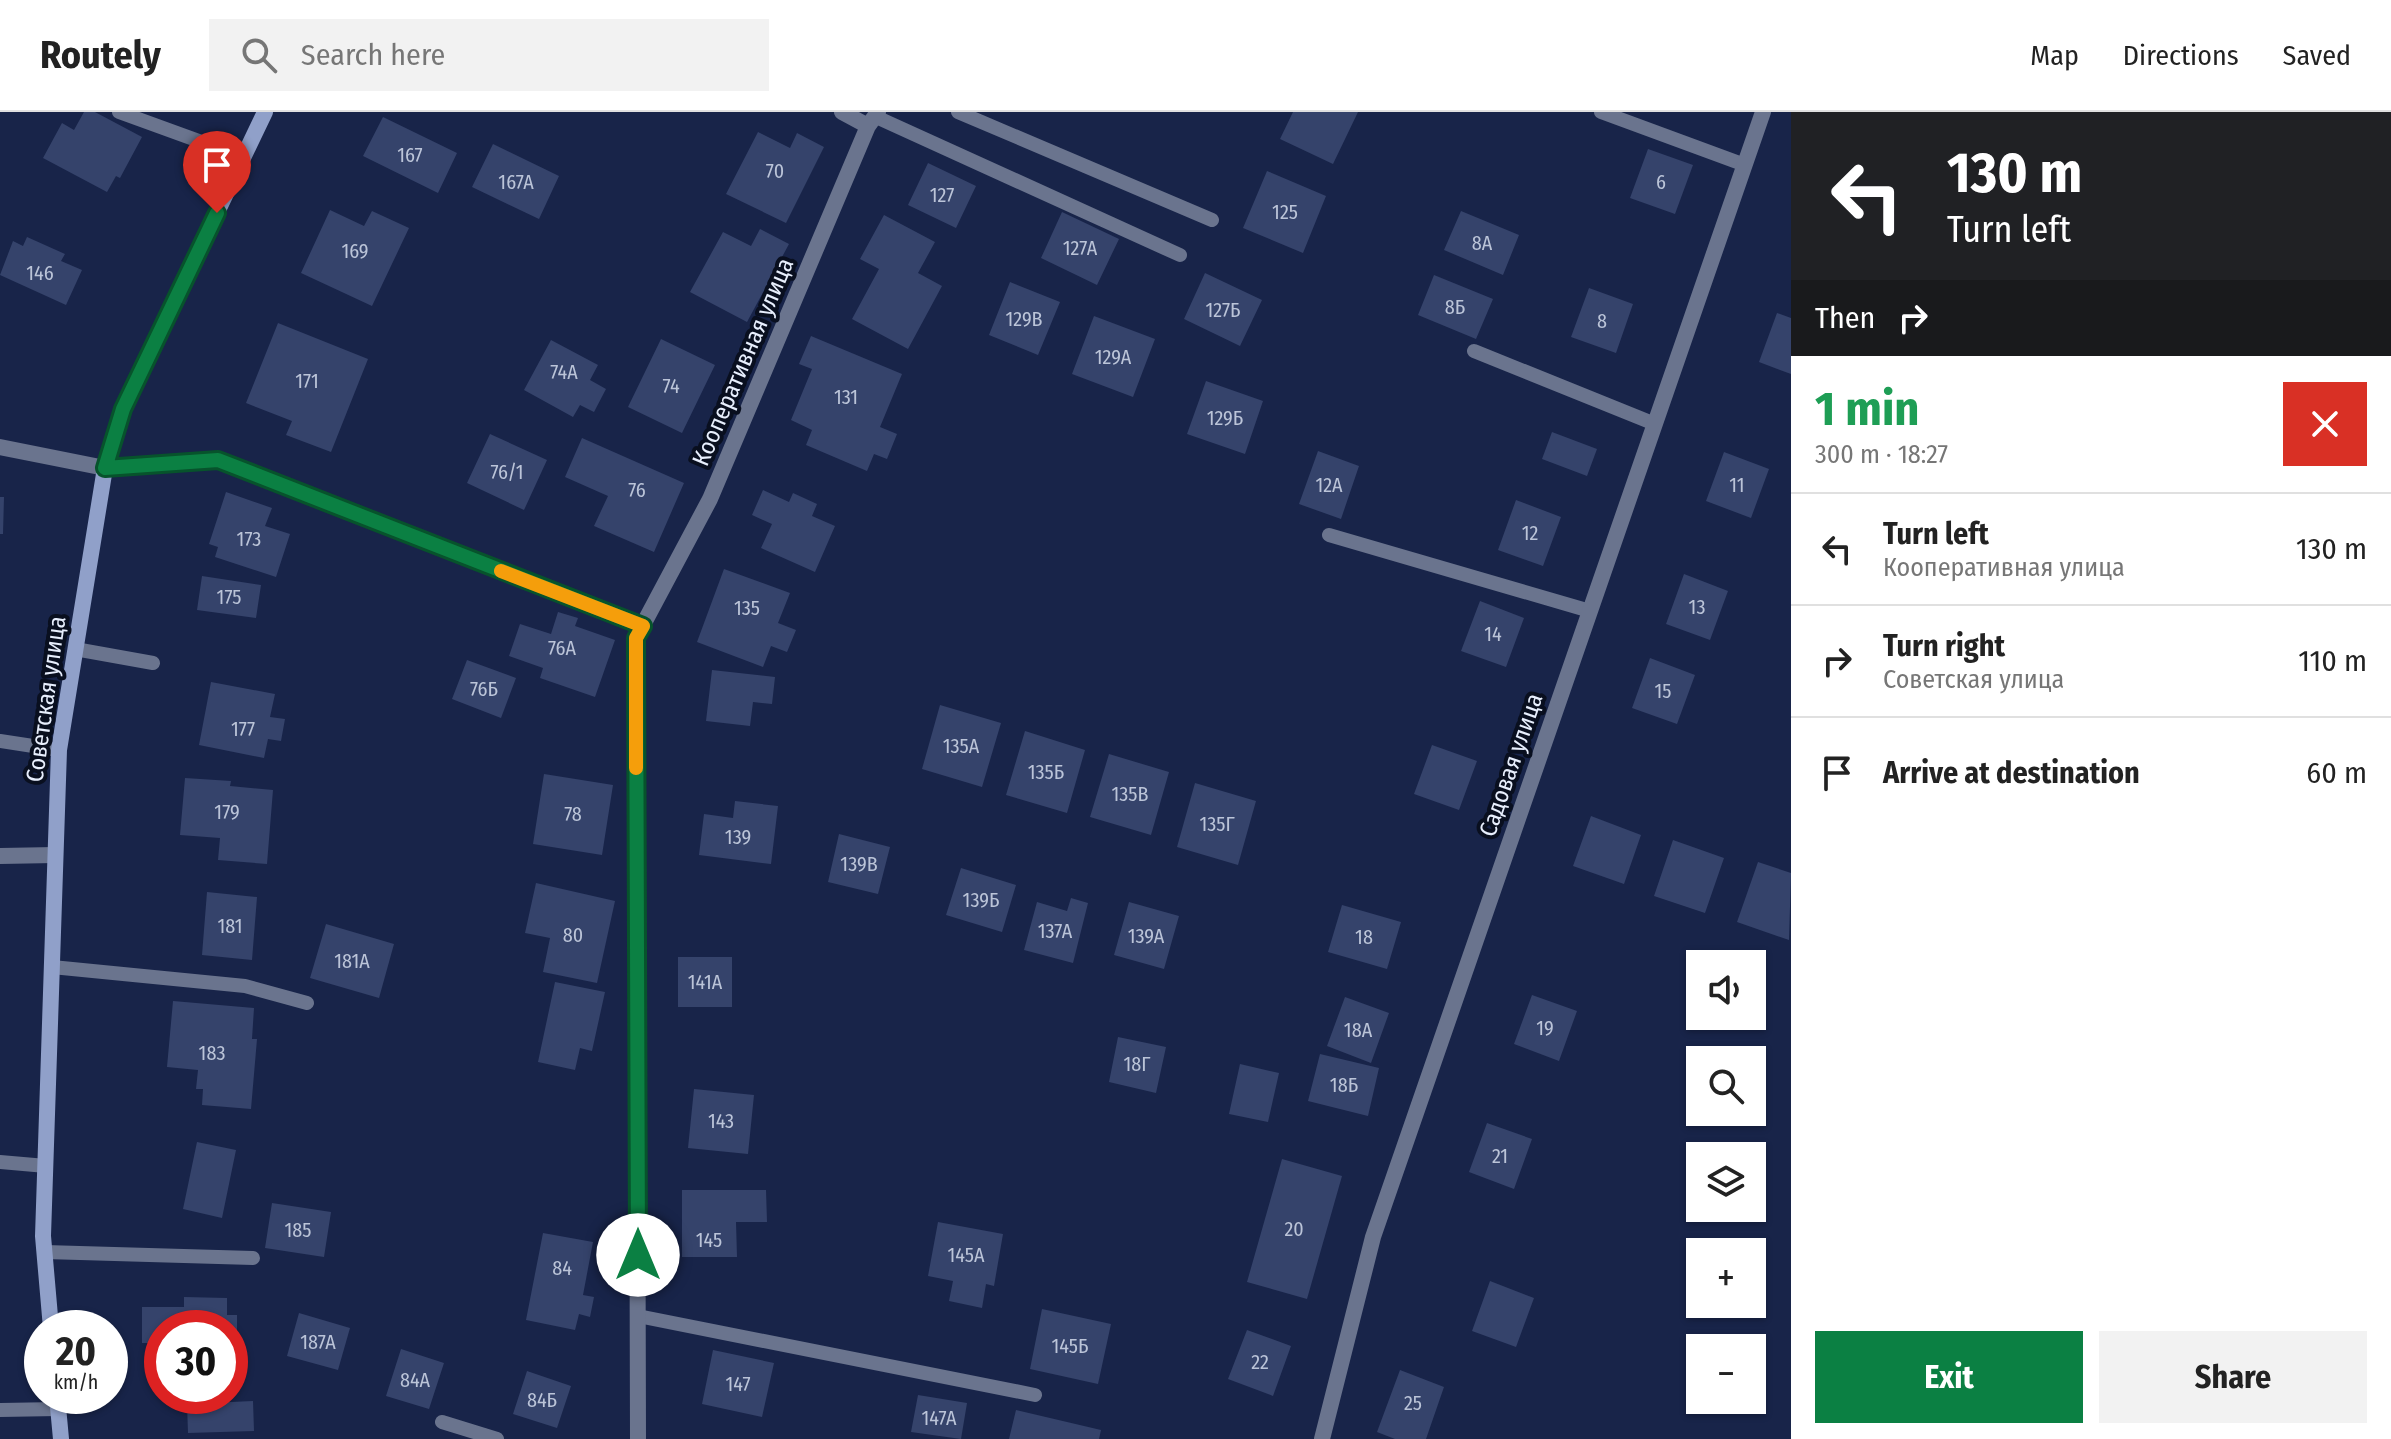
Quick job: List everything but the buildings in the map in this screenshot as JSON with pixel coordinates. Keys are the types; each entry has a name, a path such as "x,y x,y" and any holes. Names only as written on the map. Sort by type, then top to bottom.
{"street":[{"name":"Советская улица","path":"50,1310 45,1252 46,1166 59,750 105,468 123,409 265,112"},
{"path":"842,112 874,118"},
{"name":"Садовая улица","path":"1322,1439 1373,1237 1763,112"},
{"name":"Кооперативная улица","path":"642,1439 638,1316 636,638 710,499 874,118"},
{"path":"0,447 105,468 218,460 643,626"},
{"path":"0,856 55,855"},
{"path":"59,1414 61,1439"}],"lane":[{"path":"119,112 243,157"},
{"path":"958,112 1212,220"},
{"path":"1601,112 1745,165"},
{"path":"874,118 1180,255"},
{"path":"1474,351 1655,424"},
{"path":"1329,535 1590,611"},
{"path":"75,649 153,663"},
{"path":"0,741 59,750"},
{"path":"52,967 245,986 307,1003"},
{"path":"0,1162 46,1166"},
{"path":"45,1252 253,1258"},
{"path":"638,1316 1035,1395"},
{"path":"0,1410 24,1407"},
{"path":"442,1422 497,1439"}],"slow traffic":[{"path":"501,571 643,626 636,638 636,768"}],"route":[{"path":"217,213 123,409 105,468 218,460 643,626 636,638 638,1255"}]}
